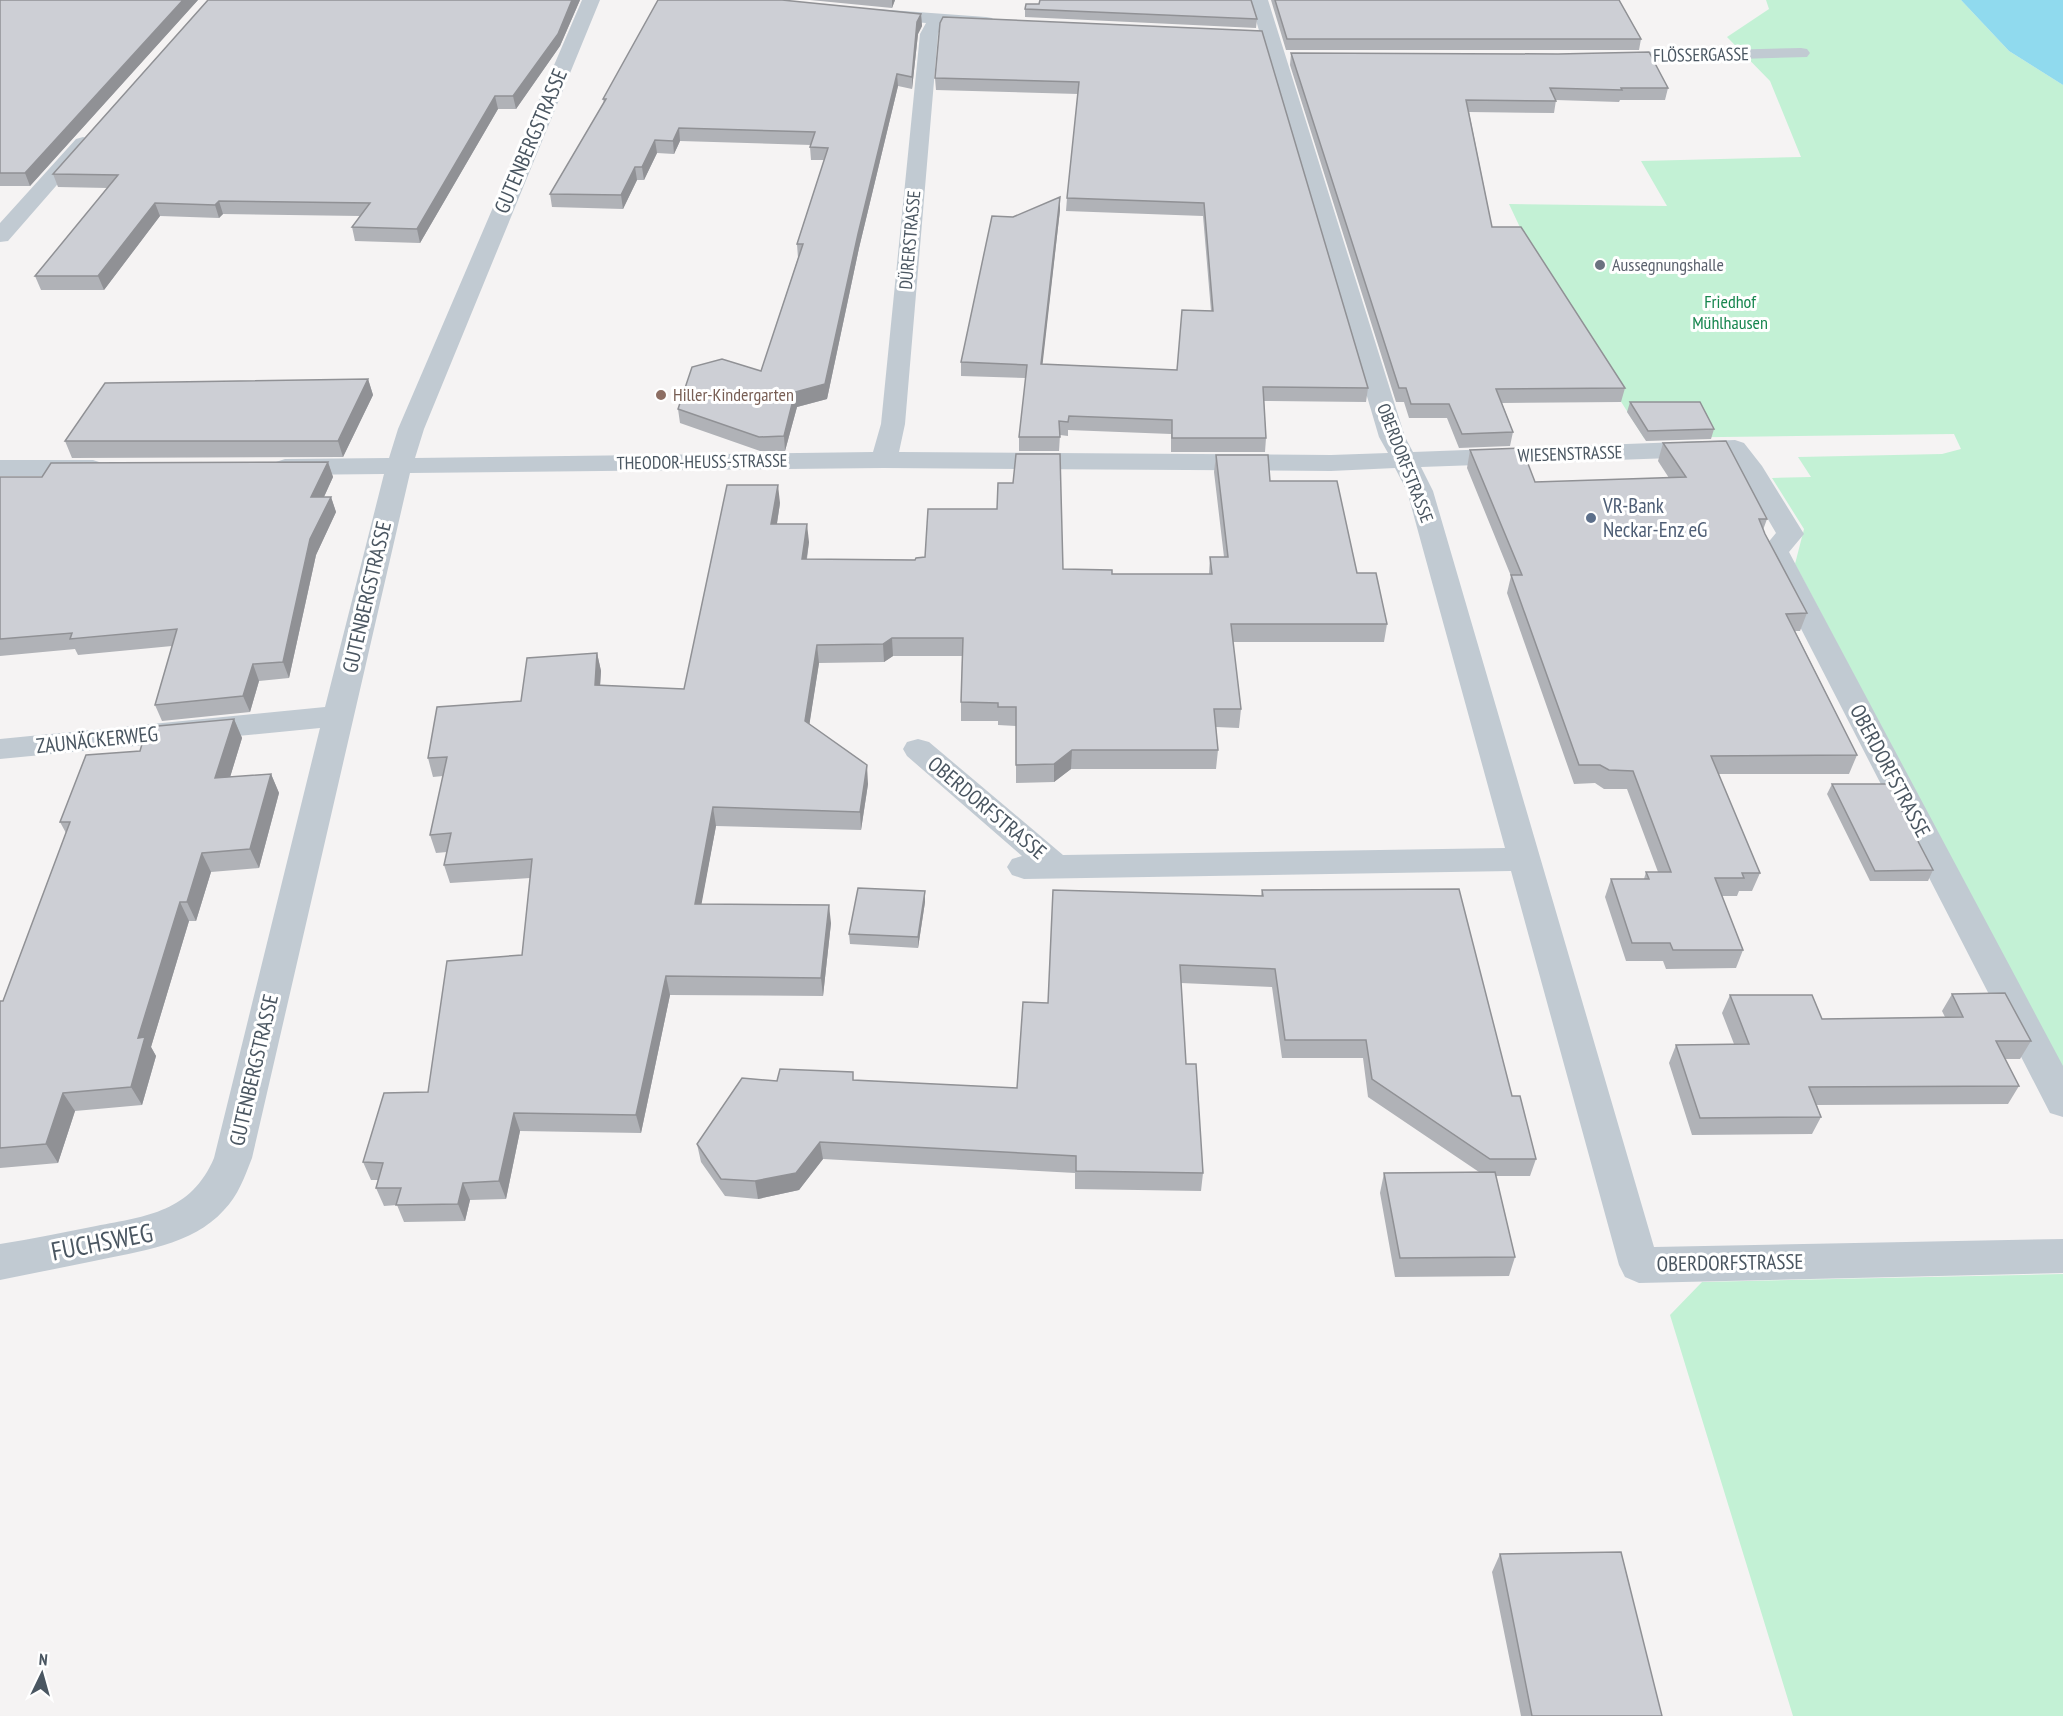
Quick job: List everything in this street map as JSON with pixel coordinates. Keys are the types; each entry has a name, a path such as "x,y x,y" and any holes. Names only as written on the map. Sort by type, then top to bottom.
{"street":[{"name":"GUTENBERGSTRASSE","path":"199,1210 223,1183 233,1158 391,494 411,429 591,0"},
{"name":"OBERDORFSTRASSE","path":"1259,0 1392,437 1420,491 1639,1265 2063,1256"},
{"path":"853,12 936,20 1007,23"},
{"name":"DÜRERSTRASSE","path":"884,460 892,424 929,34 936,20"},
{"path":"1246,35 1270,36"},
{"name":"FLÖSSERGASSE","path":"1591,58 1801,53"},
{"path":"1277,57 1301,57"},
{"path":"0,236 93,131"},
{"name":"OBERDORFSTRASSE","path":"1735,448 1753,471 1790,534 1775,551 2063,1102"},
{"name":"WIESENSTRASSE","path":"1404,460 1735,448"},
{"name":"THEODOR-HEUSS-STRASSE","path":"259,467 884,460 1319,463 1404,460"},
{"path":"0,468 118,468"},
{"name":"ZAUNÄCKERWEG","path":"0,749 338,716"},
{"name":"OBERDORFSTRASSE","path":"918,749 1040,866 1525,859"},
{"name":"FUCHSWEG","path":"0,1262 145,1234 164,1229 199,1210"}],"green space":[{"name":"Friedhof Mühlhausen","path":"1766,0 1961,0 2009,51 2063,85 2063,1069 1795,564 1804,529 1772,478 1811,477 1798,457 1942,454 1961,449 1954,434 1644,438 1546,283 1509,204 1667,206 1641,161 1801,157 1770,81 1727,37 1769,9"},
{"path":"2063,1274 2063,1716 1793,1716 1670,1315 1702,1282"}],"water":[{"path":"1961,0 2063,0 2063,85 2009,51"}],"building":[{"path":"0,0 183,0 25,173 0,173"},
{"path":"208,0 572,0 558,34 513,96 495,96 417,229 352,227 370,203 219,201 215,205 155,203 98,276 35,276 118,175 53,174"},
{"path":"658,0 782,0 921,14 917,22 912,77 897,74 825,384 795,392 784,436 759,437 678,409 692,367 722,359 761,371 803,244 797,244 828,148 810,147 815,132 679,128 673,141 655,140 642,167 635,167 621,195 550,194 606,99 603,99"},
{"path":"1040,0 1251,0 1257,19 1025,9 1026,4 1039,4"},
{"path":"1275,0 1619,0 1641,39 1287,39"},
{"path":"943,17 1262,31 1368,388 1263,387 1266,438 1172,438 1172,420 1069,416 1068,422 1059,421 1060,437 1019,437 1027,365 961,362 992,216 1013,217 1060,197 1041,364 1177,370 1182,310 1213,311 1204,203 1067,198 1079,82 935,78 940,23"},
{"path":"1649,52 1668,88 1621,88 1622,90 1550,88 1556,101 1466,100 1492,227 1521,227 1625,388 1496,389 1513,432 1462,434 1449,404 1411,404 1406,388 1399,388 1291,53"},
{"path":"368,379 338,441 65,441 105,383"},
{"path":"1630,402 1700,402 1714,429 1648,431"},
{"path":"1726,441 1767,519 1759,519 1765,534 1807,613 1786,614 1857,755 1711,756 1760,873 1742,873 1744,878 1715,878 1743,950 1673,950 1670,943 1632,943 1611,879 1649,879 1646,872 1671,872 1633,771 1609,770 1600,765 1579,765 1511,575 1522,575 1470,450 1522,448 1535,482 1686,477 1663,443"},
{"path":"1016,454 1060,454 1063,569 1112,570 1112,574 1212,574 1210,557 1228,557 1216,455 1268,455 1270,481 1337,481 1357,573 1376,573 1387,624 1231,624 1241,709 1214,709 1218,750 1072,750 1054,764 1016,765 1016,707 998,707 998,703 961,702 963,638 892,638 883,644 817,645 805,721 867,765 860,812 713,807 695,904 829,905 821,978 666,976 636,1115 514,1113 499,1181 463,1183 458,1204 396,1205 401,1188 376,1188 383,1163 363,1162 384,1093 428,1092 447,961 522,955 532,859 444,865 451,833 430,835 447,757 428,758 437,707 521,701 527,658 597,653 595,685 684,689 727,485 778,485 771,524 807,524 802,559 915,560 925,557 928,509 997,509 998,483 1013,483"},
{"path":"328,462 311,497 331,497 310,539 283,662 253,664 243,696 155,705 177,629 70,639 72,633 0,639 0,477 42,477 51,463"},
{"path":"234,719 215,778 271,774 250,849 202,853 187,902 180,902 138,1038 145,1037 131,1087 63,1093 46,1144 0,1148 0,1001 3,1001 70,822 60,822 86,755 140,751 147,727"},
{"path":"1832,784 1888,784 1933,870 1875,871"},
{"path":"858,888 925,891 918,937 849,934"},
{"path":"1459,889 1512,1096 1520,1096 1536,1159 1490,1159 1372,1079 1366,1040 1285,1040 1275,969 1180,965 1186,1064 1196,1064 1203,1173 1076,1171 1076,1156 820,1142 796,1173 755,1181 721,1179 697,1144 742,1078 777,1081 780,1069 853,1072 853,1080 1017,1088 1023,1002 1048,1003 1053,890 1263,896 1262,890"},
{"path":"2005,993 2031,1041 1996,1041 2019,1086 1809,1087 1821,1117 1700,1118 1676,1045 1749,1044 1730,995 1812,995 1822,1019 1963,1017 1952,994"},
{"path":"1495,1172 1515,1257 1400,1258 1384,1173"},
{"path":"1621,1552 1662,1716 1532,1716 1500,1554"}],"place":[{"name":"Aussegnungshalle","path":"1600,265"},
{"name":"Hiller-Kindergarten","path":"661,395"},
{"name":"VR-Bank Neckar-Enz eG","path":"1591,518"}]}
